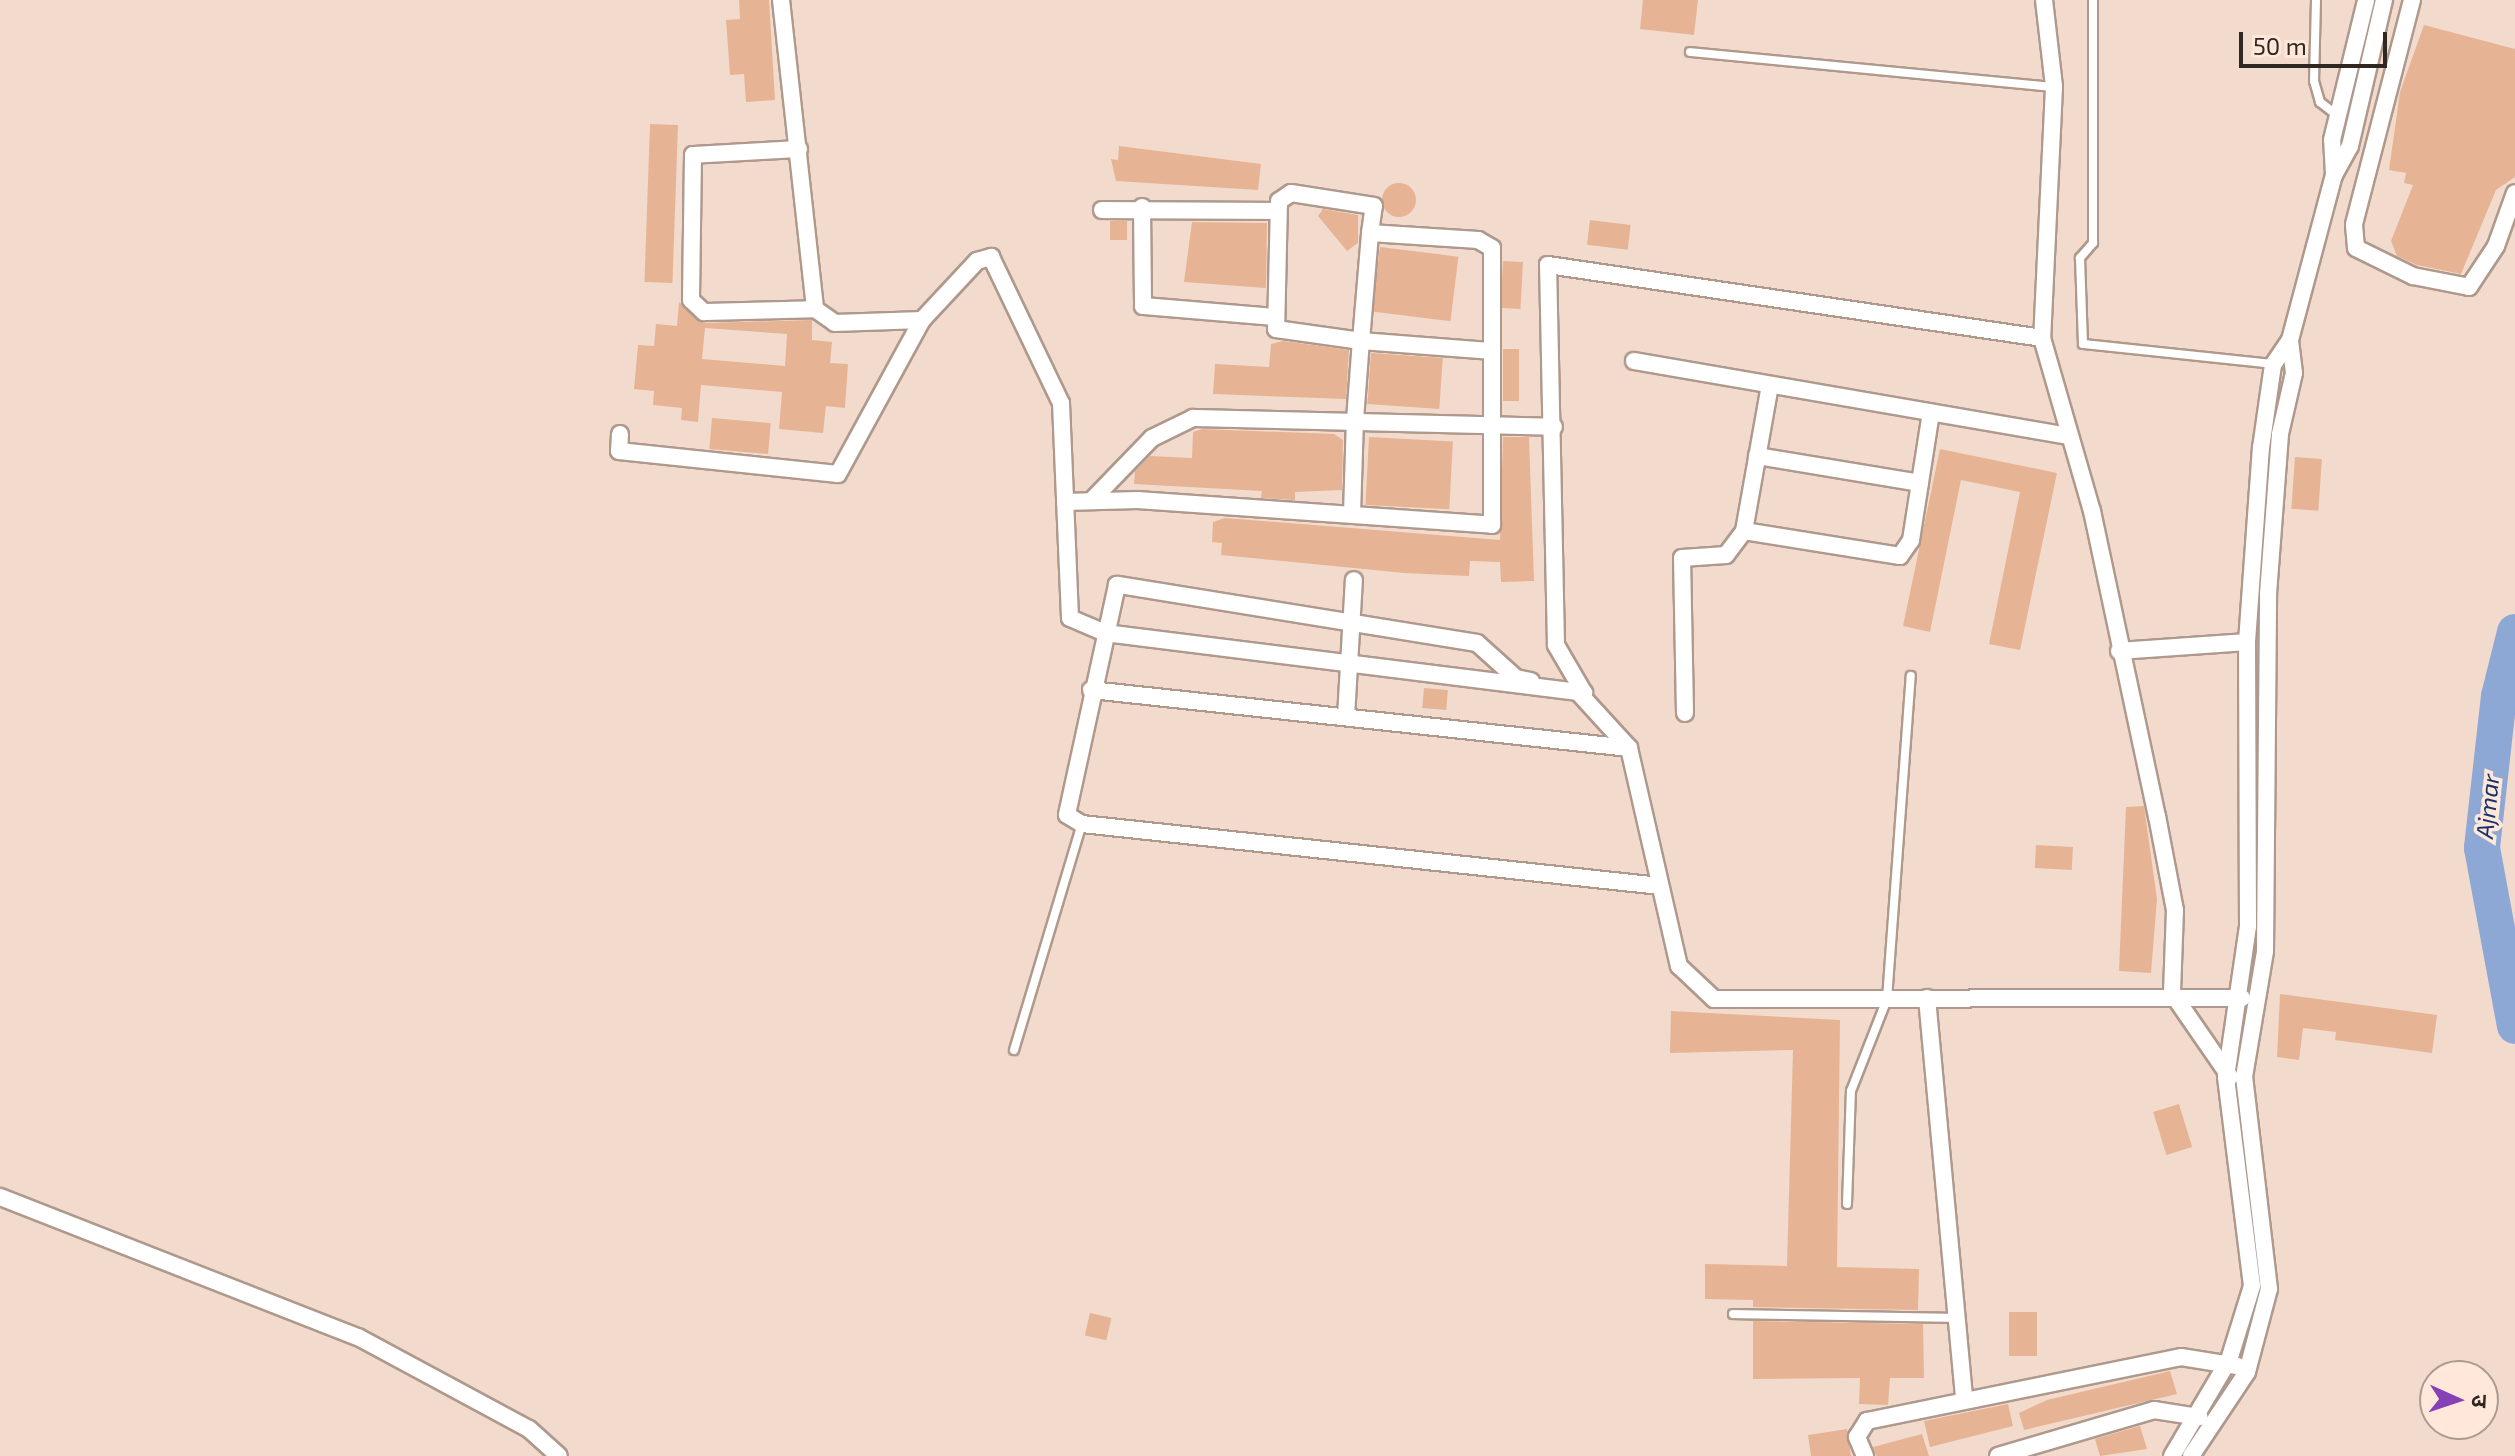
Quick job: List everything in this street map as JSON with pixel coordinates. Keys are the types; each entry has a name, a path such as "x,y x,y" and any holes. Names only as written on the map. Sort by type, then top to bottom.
{"street":[{"path":"781,0 815,309"},
{"path":"2044,0 2054,87 2042,338 2092,511 2175,910 2172,993 2226,1077"},
{"path":"2172,1456 2199,1417 2245,1324 2252,1247 2234,1177 2226,1077 2242,998 2250,593 2273,365 2290,340 2334,175 2338,116 2366,0"},
{"path":"2334,175 2350,146 2384,0"},
{"path":"2412,0 2354,225 2356,248 2413,276 2469,287 2496,246 2515,193"},
{"path":"799,149 693,155 691,300 704,312 815,309 835,323 922,320"},
{"path":"1352,514 1355,420 1361,341 1370,233 1372,203 1291,193 1277,211 1273,317 1276,329 1361,341 1490,351"},
{"path":"1142,207 1143,306 1273,317"},
{"path":"1102,210 1142,207 1277,211"},
{"path":"1065,502 1352,514 1492,525 1489,426 1492,248 1486,241 1370,233"},
{"path":"620,434 619,451 838,474 922,320 977,261 997,261 1061,403 1070,618 1105,633 1346,666 1584,693"},
{"path":"2042,338 1548,265 1554,427 1556,645 1584,693 1629,748 1679,966 1714,999 2172,993 2242,998"},
{"path":"2191,1456 2247,1372 2269,1289 2244,1077 2265,951 2268,594 2280,434 2294,373 2290,340"},
{"path":"1634,361 2069,436"},
{"path":"1685,713 1678,569 1682,558 1735,550 1744,531 1770,385"},
{"path":"1744,531 1900,556 1911,540 1931,413"},
{"path":"1091,501 1152,438 1193,418 1554,427"},
{"path":"1757,456 1920,483"},
{"path":"1346,717 1347,622 1354,580"},
{"path":"1584,693 1516,678 1477,643 1117,585 1065,807 1082,824 1660,886"},
{"path":"2250,593 2268,594"},
{"path":"2119,651 2247,642"},
{"path":"1091,690 1629,748"},
{"path":"1927,998 1964,1400"},
{"path":"2226,1077 2244,1077"},
{"path":"0,1197 358,1337 529,1429 559,1456"},
{"path":"1865,1456 1857,1437 1867,1421 2181,1357 2229,1360 2247,1372"},
{"path":"1998,1456 2154,1410 2199,1417"}],"lane":[{"path":"2093,0 2093,243 2080,258 2083,344 2273,365"},
{"path":"2316,0 2314,81 2320,102 2338,116"},
{"path":"1690,52 2054,87"},
{"path":"1847,1204 1851,1091 1887,999 1911,676"},
{"path":"1014,1050 1082,824"},
{"path":"1733,1314 1956,1318"}],"building":[{"path":"739,0 769,0 775,100 746,102 744,74 730,75 726,20 740,19"},
{"path":"1643,0 1698,0 1694,35 1640,29"},
{"path":"2424,25 2515,49 2515,177 2496,190 2461,274 2417,265 2397,256 2391,241 2413,185 2404,183 2406,173 2389,170 2400,92"},
{"path":"650,124 678,125 672,283 644,282"},
{"path":"1119,146 1261,164 1258,190 1116,181 1111,159 1118,160"},
{"path":"1399,183 1411,188 1416,200 1411,212 1399,217 1387,212 1382,200 1387,188"},
{"path":"1323,209 1358,215 1358,243 1347,251 1318,216"},
{"path":"1590,220 1631,225 1628,250 1587,245"},
{"path":"1110,221 1127,221 1127,240 1110,240"},
{"path":"1192,222 1267,223 1266,288 1184,282"},
{"path":"1380,247 1458,257 1450,321 1372,312"},
{"path":"1503,261 1523,262 1521,309 1501,308"},
{"path":"679,302 704,323 812,320 812,340 832,342 830,363 848,364 845,408 826,406 823,433 779,429 782,392 701,385 698,422 681,420 682,408 653,405 654,391 634,389 638,345 654,346 656,324 677,326","holes":["705,328 787,334 785,366 702,359"]},
{"path":"1283,341 1349,350 1346,399 1213,394 1215,364 1269,367 1271,344"},
{"path":"1503,349 1519,349 1519,401 1503,401"},
{"path":"1371,353 1443,358 1439,409 1367,404"},
{"path":"712,418 771,423 768,454 709,449"},
{"path":"1202,429 1334,434 1343,440 1342,490 1295,492 1295,500 1261,498 1262,491 1134,484 1135,471 1150,456 1192,458 1193,432"},
{"path":"1369,437 1453,441 1449,509 1365,505"},
{"path":"1503,437 1529,437 1534,581 1501,582 1500,562 1470,561 1469,576 1404,573 1221,555 1222,543 1212,542 1213,522 1225,518 1500,540"},
{"path":"1940,449 2057,473 2020,650 1989,644 2020,492 1961,480 1930,632 1903,626"},
{"path":"2295,457 2322,459 2318,511 2291,509"},
{"path":"1424,688 1448,690 1446,710 1422,708"},
{"path":"2144,806 2157,899 2151,973 2119,971 2126,807"},
{"path":"2036,845 2073,847 2072,870 2035,868"},
{"path":"2280,994 2437,1015 2432,1053 2335,1040 2336,1032 2303,1028 2299,1060 2277,1057"},
{"path":"1671,1011 1840,1020 1837,1267 1919,1269 1918,1310 1753,1307 1753,1300 1705,1299 1705,1264 1787,1266 1793,1050 1670,1053"},
{"path":"2179,1104 2192,1147 2166,1155 2153,1112"},
{"path":"2009,1312 2037,1312 2037,1356 2009,1356"},
{"path":"1090,1313 1111,1318 1106,1340 1085,1335"},
{"path":"1753,1321 1923,1324 1924,1378 1890,1378 1888,1405 1859,1404 1860,1378 1753,1379"},
{"path":"2170,1371 2177,1394 2024,1430 2019,1413 2047,1400"},
{"path":"2008,1404 2013,1426 1930,1447 1924,1421"},
{"path":"2140,1426 2147,1449 2100,1456 2095,1439"},
{"path":"1847,1429 1851,1456 1811,1456 1808,1435"},
{"path":"1922,1434 1929,1456 1876,1456 1873,1447"}],"waterway":[{"name":"Ajmar","path":"2515,632 2499,696 2482,848 2515,1026"}]}
